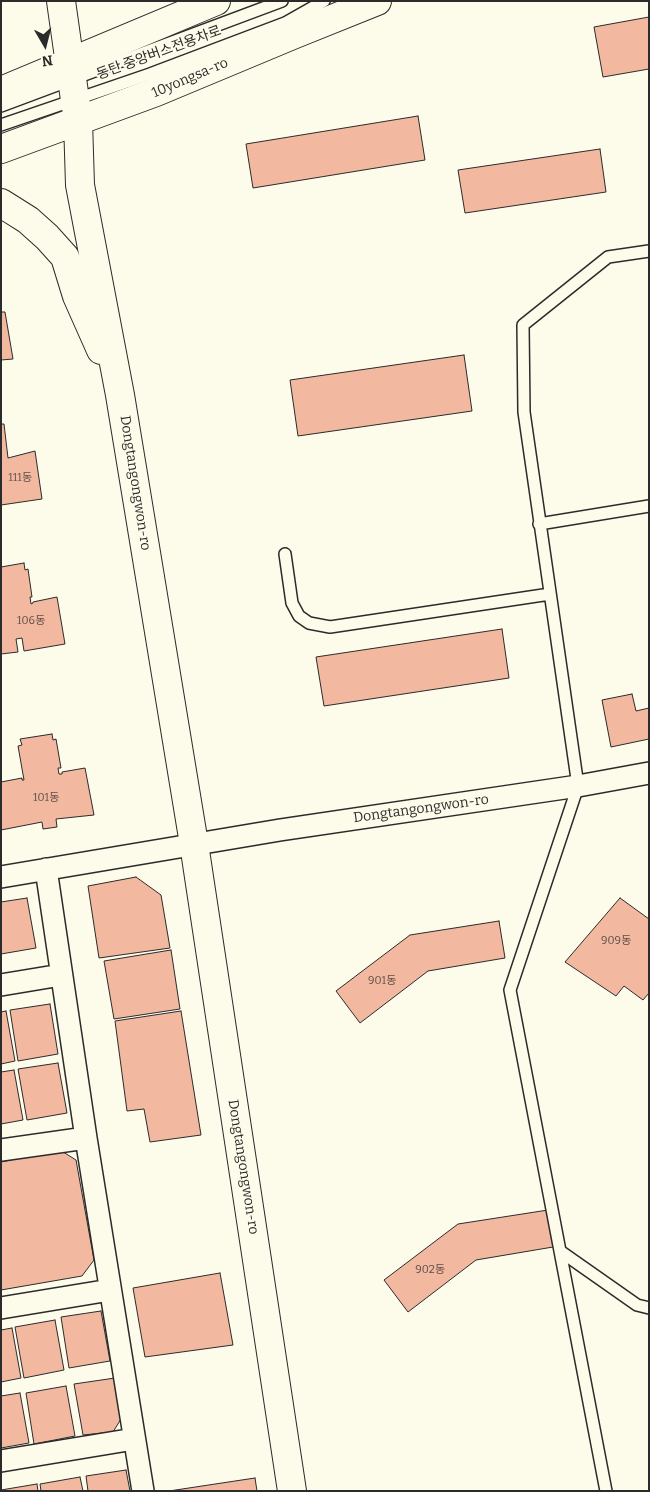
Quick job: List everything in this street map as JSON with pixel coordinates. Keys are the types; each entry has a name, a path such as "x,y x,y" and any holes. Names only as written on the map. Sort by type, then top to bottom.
{"street":[{"name":"Dongtangongwon-ro","path":"62,1 74,91 80,184 120,395 194,844 292,1491"},
{"name":"10yongsa-ro","path":"1,149 74,91 216,1"},
{"name":"10yongsa-ro","path":"1,91 156,92 377,1"},
{"path":"1,203 28,220 65,257 77,296 120,395"},
{"name":"Dongtangongwon-ro","path":"194,844 578,786 649,772"},
{"path":"1,877 194,844"},
{"path":"46,869 86,1138 143,1491"},
{"path":"1,985 61,975"},
{"path":"1,1150 86,1138"},
{"path":"1,1308 110,1290"},
{"path":"1,1461 134,1439"}],"lane":[{"name":"동탄 중앙버스전용차로","path":"1,125 74,91 282,1"},
{"name":"동탄 중앙버스전용차로","path":"1,106 150,74 285,23 324,1"},
{"path":"606,1491 510,990 578,786 524,412 523,325 608,257 649,251"},
{"path":"539,524 649,506"},
{"path":"285,554 292,603 299,616 309,623 330,627 550,594"},
{"path":"560,1251 637,1305 649,1308"}],"building":[{"path":"649,17 649,69 603,77 594,27"},
{"path":"418,116 425,160 253,188 246,144"},
{"path":"600,149 606,192 465,213 458,170"},
{"path":"1,312 5,312 13,359 1,360"},
{"path":"464,355 472,411 298,436 290,380"},
{"path":"1,424 4,424 8,458 35,451 42,499 1,505"},
{"path":"24,563 25,570 28,569 32,597 30,597 31,604 57,597 65,644 24,651 22,638 16,639 18,652 1,654 1,567"},
{"path":"502,629 509,678 324,706 316,657"},
{"path":"632,694 636,711 649,708 649,739 611,747 602,700"},
{"path":"52,734 53,740 56,739 61,768 58,768 59,774 85,768 94,815 56,819 57,827 43,829 42,822 1,830 1,782 22,778 24,780 18,746 22,745 20,739"},
{"path":"136,877 161,895 170,948 99,958 88,886"},
{"path":"27,898 36,948 1,954 1,902"},
{"path":"620,898 649,919 649,993 643,1000 624,986 616,996 565,962"},
{"path":"499,921 505,958 428,971 360,1023 336,991 410,935"},
{"path":"171,950 180,1009 114,1019 104,961"},
{"path":"50,1004 58,1054 18,1061 10,1010"},
{"path":"6,1011 15,1061 1,1064 1,1012"},
{"path":"181,1011 201,1135 150,1142 144,1109 127,1111 115,1021"},
{"path":"58,1063 67,1113 27,1120 18,1069"},
{"path":"14,1070 23,1120 1,1124 1,1072"},
{"path":"60,1150 76,1160 94,1260 82,1276 1,1290 1,1162"},
{"path":"548,1210 553,1247 476,1260 408,1312 384,1280 458,1224"},
{"path":"220,1273 233,1345 145,1357 133,1288"},
{"path":"101,1311 110,1361 69,1368 61,1317"},
{"path":"55,1320 64,1370 24,1378 15,1327"},
{"path":"12,1328 21,1378 1,1382 1,1330"},
{"path":"115,1378 121,1419 113,1432 83,1435 74,1384"},
{"path":"66,1386 75,1436 34,1444 26,1393"},
{"path":"20,1393 29,1443 1,1448 1,1396"},
{"path":"126,1470 130,1491 88,1491 86,1476"},
{"path":"80,1477 83,1491 41,1491 40,1484"},
{"path":"255,1478 257,1491 169,1491"},
{"path":"37,1484 38,1491 1,1491 1,1490"}]}
